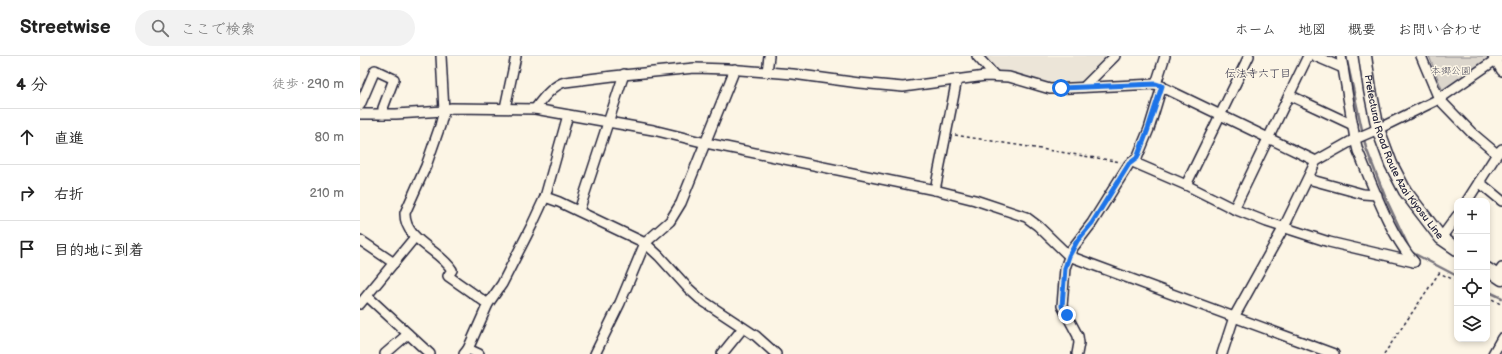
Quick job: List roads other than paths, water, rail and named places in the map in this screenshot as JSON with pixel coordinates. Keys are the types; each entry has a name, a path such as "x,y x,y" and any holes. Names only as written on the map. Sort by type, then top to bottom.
{"main road":[{"name":"Prefectural Road Route Azai Kiyosu Line","path":"1365,56 1378,129 1391,164 1405,191 1441,238 1454,247"}],"street":[{"path":"441,56 444,111 432,150 405,213 405,222 408,229 415,237 448,264 452,270 448,276 488,304"},
{"path":"505,108 516,56"},
{"path":"767,72 769,56"},
{"path":"977,56 995,76"},
{"path":"1084,87 1115,56"},
{"path":"1077,354 1079,343 1078,336 1062,306 1065,268 1069,256 1077,241 1092,223 1133,161 1148,129 1165,56"},
{"path":"1186,185 1249,56"},
{"path":"1234,210 1308,56"},
{"path":"1314,56 1342,68"},
{"path":"1133,161 1186,185 1234,210 1329,242 1414,262 1403,248 1377,196 1358,151 1360,137 1353,125 1341,56"},
{"path":"1421,56 1439,99 1471,132 1500,152 1468,198"},
{"path":"1222,354 1234,317 1284,227 1316,161 1360,137 1439,99 1496,57 1502,71"},
{"path":"535,109 559,84 624,74 694,68 735,69 793,74 903,87 985,76 1009,77 1050,89 1159,85 1316,161"},
{"path":"595,354 620,303 645,243 670,221 681,203 735,69"},
{"path":"360,105 375,70 394,79 383,108 383,114"},
{"path":"579,211 624,74"},
{"path":"935,190 957,79"},
{"path":"1289,95 1353,125"},
{"path":"360,114 444,111 451,108 535,109 653,130 706,143 935,190 975,200 1026,217 1038,226 1069,256 1334,354"},
{"path":"479,354 466,352 488,304 502,284 545,197 568,115"},
{"path":"1308,178 1363,194 1377,196"},
{"path":"1479,182 1502,201"},
{"path":"545,197 579,211 645,243 696,296 756,336 776,354"},
{"path":"1441,238 1454,220"},
{"path":"360,304 415,237"},
{"path":"360,240 394,263"},
{"path":"367,296 430,354"},
{"path":"722,354 743,328"},
{"path":"385,354 408,334"},
{"path":"1493,354 1502,338"}],"waterway":[{"path":"1346,56 1366,148 1386,199 1411,252 1454,274"},
{"path":"1490,292 1502,298"}],"district":[{"name":"伝法寺六丁目","path":"1258,73"}],"park label":[{"name":"本郷公園","path":"1451,71"}]}
